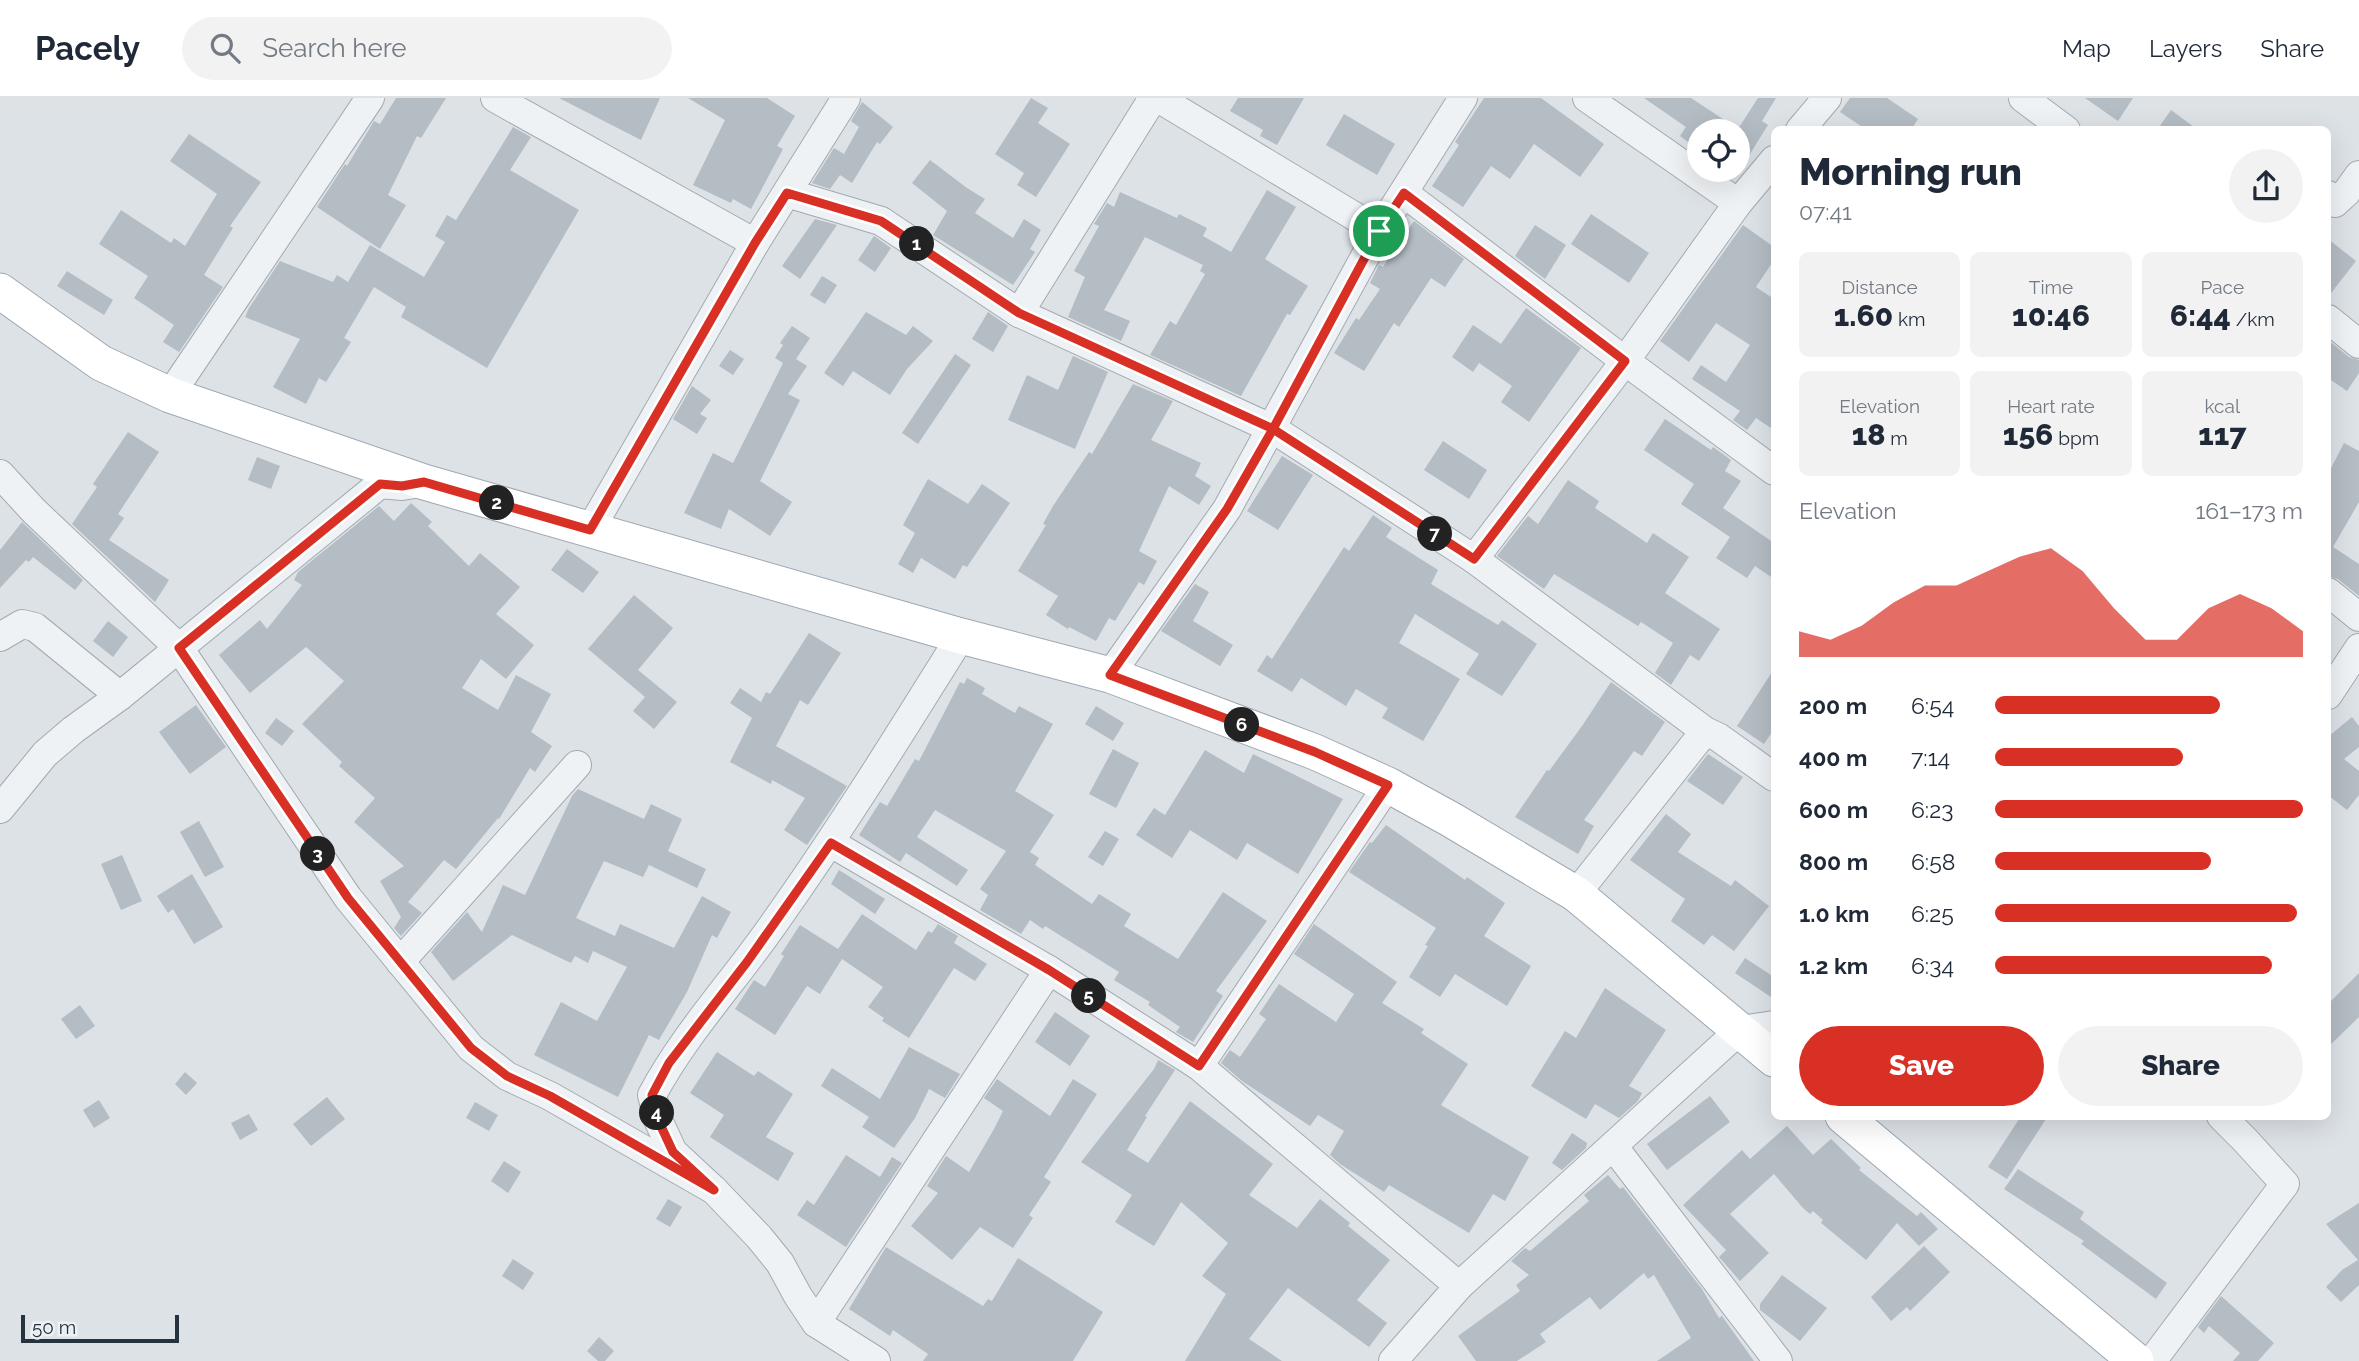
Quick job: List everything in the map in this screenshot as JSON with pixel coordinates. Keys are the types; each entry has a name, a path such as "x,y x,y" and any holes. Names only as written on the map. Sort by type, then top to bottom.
{"main road":[{"path":"0,291 100,363 170,395 424,482 961,636 1110,675 1315,752 1388,785 1576,894 1771,1056"},
{"path":"1848,1120 2136,1361"}],"street":[{"path":"170,395 370,98"},
{"path":"590,530 755,243 846,98"},
{"path":"1019,313 1156,98 1379,231"},
{"path":"1110,675 1227,509 1379,231 1463,98"},
{"path":"1587,98 1738,203"},
{"path":"1803,126 1827,98"},
{"path":"2023,98 2061,126"},
{"path":"503,100 755,243"},
{"path":"1474,559 1625,361 1738,203 1771,164"},
{"path":"2331,198 2335,203 2359,174"},
{"path":"787,193 881,221 1019,313 1273,429 1474,559 1705,731 1718,737 1771,775"},
{"path":"1404,193 1771,469"},
{"path":"2331,321 2359,344"},
{"path":"0,474 34,512 179,648 348,898 471,1048 507,1076 550,1096 714,1190"},
{"path":"0,809 46,754 73,730 120,696 380,484 402,486 424,482"},
{"path":"2331,594 2359,617"},
{"path":"0,637 22,624 35,627 120,696"},
{"path":"876,1361 816,1323 780,1263 759,1237 673,1152 659,1122 652,1095 669,1063 747,962 831,843 961,636"},
{"path":"2331,690 2359,648"},
{"path":"1576,894 1705,731"},
{"path":"400,962 577,765"},
{"path":"1199,1066 1388,785"},
{"path":"831,843 1049,970 1199,1066 1459,1286"},
{"path":"816,1323 1049,970"},
{"path":"1393,1361 1459,1286 1740,1030 1771,1025"},
{"path":"2152,1361 2285,1184 2225,1120"},
{"path":"1613,1146 1778,1361"}],"building":[{"path":"396,98 446,98 421,138 417,136 388,195 406,205 380,249 317,207 345,164 347,166 374,121 380,124"},
{"path":"559,98 660,98 641,140"},
{"path":"688,98 767,98 795,116 777,146 783,149 751,209 733,199 731,203 693,185 725,120"},
{"path":"1031,98 1048,108 1038,123 1070,144 1036,197 1017,185 1024,173 995,154"},
{"path":"1238,98 1304,98 1277,145 1260,136 1263,130 1230,111"},
{"path":"1484,98 1541,98 1604,144 1580,177 1534,144 1510,179 1491,166 1463,207 1432,186 1459,145 1455,142"},
{"path":"1644,98 1691,98 1723,119 1687,119 1687,141 1680,136 1686,127"},
{"path":"1758,98 1776,98 1762,121 1768,125 1750,154 1750,119 1744,119"},
{"path":"1850,98 1887,98 1918,119 1914,126 1861,126 1840,112"},
{"path":"2085,98 2133,98 2118,121"},
{"path":"862,102 893,127 880,144 877,142 852,183 840,175 830,189 812,183 834,148 844,154 859,127 851,121"},
{"path":"2171,110 2193,126 2160,126"},
{"path":"1344,114 1395,144 1377,175 1326,145"},
{"path":"513,127 531,137 510,170 579,210 487,368 401,317 406,307 374,287 344,338 351,342 326,382 319,378 306,404 273,387 300,339 245,317 280,261 333,282 337,275 348,282 370,245 424,277 445,242 435,236 447,215 456,220"},
{"path":"189,134 261,182 230,226 233,228 204,275 223,287 179,352 163,342 174,325 134,298 148,276 99,244 121,210 171,243 174,238 185,246 217,194 170,161"},
{"path":"930,160 985,199 975,213 1013,238 1024,219 1041,230 1030,249 1035,252 1013,285 933,235 947,211 912,183"},
{"path":"1267,190 1296,207 1265,259 1308,286 1290,315 1287,314 1241,396 1150,355 1170,321 1176,325 1205,274 1200,271 1203,265 1145,237 1104,310 1130,321 1121,341 1068,317 1085,277 1074,271 1099,226 1094,224 1107,203 1114,207 1120,192 1177,218 1179,214 1207,228 1203,236 1231,252"},
{"path":"1591,214 1649,253 1629,283 1571,244"},
{"path":"815,219 837,225 800,279 782,266"},
{"path":"1414,221 1464,259 1445,287 1431,278 1399,327 1394,323 1364,371 1334,353 1356,318 1359,320 1380,289 1370,283 1379,265 1383,267"},
{"path":"1535,225 1566,245 1545,279 1515,256"},
{"path":"1743,225 1771,245 1771,264 1756,287 1771,297 1771,428 1756,418 1747,430 1733,420 1740,411 1692,379 1701,365 1726,382 1750,345 1716,323 1689,362 1660,341"},
{"path":"874,236 891,248 875,272 858,260"},
{"path":"2331,241 2356,261 2331,293"},
{"path":"67,271 113,300 104,315 57,286"},
{"path":"822,276 837,285 825,304 810,295"},
{"path":"1526,308 1581,348 1529,422 1501,402 1512,386 1479,363 1473,372 1452,357 1473,325 1501,344"},
{"path":"866,312 906,335 913,326 933,341 907,369 890,395 853,371 843,386 824,373"},
{"path":"988,312 1008,326 993,352 972,339"},
{"path":"792,326 810,338 796,359 807,366 788,394 800,400 760,481 792,502 770,536 729,509 721,529 684,513 713,453 733,463 783,363 775,358 783,345 780,343"},
{"path":"2331,342 2349,357 2359,360 2359,373 2347,391 2331,380"},
{"path":"730,350 744,359 733,375 719,366"},
{"path":"955,354 971,365 918,444 902,433"},
{"path":"1073,356 1108,372 1075,449 1008,420 1027,375 1058,390"},
{"path":"1133,384 1173,401 1151,440 1201,463 1195,476 1211,486 1199,505 1169,486 1139,551 1157,561 1144,585 1139,582 1115,621 1109,618 1096,641 1069,627 1068,629 1046,615 1058,596 1018,571 1046,525 1043,524 1053,506 1089,452 1092,454"},
{"path":"692,386 711,400 700,414 707,418 697,434 673,419"},
{"path":"1665,419 1731,460 1725,471 1741,481 1723,508 1771,541 1771,577 1755,566 1747,578 1716,558 1730,537 1681,504 1694,484 1644,450"},
{"path":"128,432 159,452 118,514 124,518 109,540 169,580 155,602 72,524 97,487 93,484"},
{"path":"1443,441 1487,470 1469,499 1424,470"},
{"path":"2344,443 2359,451 2359,502 2333,547 2359,564 2359,596 2338,579 2331,577 2331,468"},
{"path":"1282,456 1313,475 1278,530 1247,511"},
{"path":"257,457 280,466 271,489 248,480"},
{"path":"928,479 968,504 982,484 1010,503 967,567 963,565 955,579 921,558 913,573 898,564 915,533 903,525"},
{"path":"1568,480 1599,501 1595,508 1647,543 1653,533 1689,557 1665,593 1720,629 1699,661 1690,655 1671,685 1655,673 1673,643 1641,622 1638,626 1554,574 1544,589 1497,556 1528,516 1538,524"},
{"path":"411,503 432,522 428,526 469,566 480,553 520,587 496,614 534,645 506,679 481,659 462,688 498,710 516,675 551,694 531,732 552,746 535,772 530,768 499,819 456,869 444,860 408,902 422,913 401,936 394,928 401,917 380,881 404,866 354,822 375,798 339,766 342,762 302,724 344,681 306,647 250,693 219,655 260,620 267,629 302,585 294,580 298,572 379,506 394,521"},
{"path":"1373,515 1392,528 1386,537 1438,570 1431,584 1498,625 1502,620 1537,644 1502,696 1466,674 1479,654 1415,614 1399,643 1460,679 1423,741 1382,718 1388,708 1356,689 1346,706 1301,678 1292,692 1257,671 1267,655 1272,659 1344,547 1349,551"},
{"path":"22,522 83,580 75,590 33,557 29,562 26,560 0,588 0,550"},
{"path":"567,549 599,572 583,593 551,570"},
{"path":"1195,584 1209,592 1193,621 1233,645 1220,666 1161,631"},
{"path":"634,595 673,628 638,670 677,702 654,729 633,711 645,697 588,649"},
{"path":"108,621 128,637 113,657 93,641"},
{"path":"809,633 841,653 808,705 800,700 776,746 847,786 807,845 784,830 805,798 730,762 752,718 730,703 740,688 761,702 766,692 770,694"},
{"path":"1771,674 1771,734 1764,744 1737,726"},
{"path":"967,678 985,688 982,694 1015,713 1019,706 1053,724 1015,791 1054,815 1030,852 1039,858 1035,865 1092,904 1099,894 1131,914 1124,926 1178,959 1223,892 1267,921 1216,991 1223,996 1193,1042 1176,1032 1180,1027 1148,1005 1150,1002 1114,980 1119,972 1045,926 1043,929 1030,920 1021,934 980,910 988,895 980,889 1006,851 935,810 917,837 968,870 957,886 906,853 900,862 859,835 880,802 887,806 915,759 919,761 960,682 964,684"},
{"path":"1611,682 1665,722 1642,756 1634,751 1584,820 1594,826 1578,854 1515,817"},
{"path":"196,705 226,747 190,774 159,732"},
{"path":"1096,706 1124,723 1113,741 1085,724"},
{"path":"2352,717 2359,726 2359,747 2344,759 2359,771 2359,795 2347,810 2331,797 2331,734"},
{"path":"276,718 294,731 282,746 265,733"},
{"path":"1113,749 1139,763 1116,808 1089,794"},
{"path":"1205,750 1244,773 1253,754 1343,799 1298,874 1247,843 1237,860 1190,830 1172,858 1136,835 1154,808 1165,815"},
{"path":"1708,754 1743,777 1723,805 1687,781"},
{"path":"578,789 644,819 651,804 682,819 668,851 706,869 697,888 649,865 643,877 604,861 576,918 615,936 620,924 674,948 702,896 731,912 717,938 712,935 687,992 659,1040 649,1035 618,1097 534,1055 561,1002 597,1021 627,967 593,951 588,963 575,956 571,963 512,935 453,981 431,952 467,912 482,932 503,885 525,895 572,796"},
{"path":"1666,814 1691,834 1678,852 1731,886 1735,880 1769,906 1734,951 1712,935 1704,945 1671,921 1685,899 1630,860"},
{"path":"199,821 224,867 205,877 180,832"},
{"path":"1386,825 1465,880 1467,877 1505,903 1484,936 1531,966 1507,1006 1455,974 1440,997 1409,977 1436,928 1349,872"},
{"path":"1105,831 1119,839 1103,866 1088,857"},
{"path":"122,855 142,901 121,910 101,864"},
{"path":"839,870 885,899 875,914 831,884"},
{"path":"192,874 223,927 194,944 173,909 168,913 157,896"},
{"path":"862,914 916,950 928,931 932,933 938,924 958,936 954,943 987,964 975,981 954,968 909,1038 882,1021 884,1018 868,1007 883,987 842,959 820,994 807,986 775,1035 735,1009 754,980 765,987 784,956 781,954 800,925 838,949"},
{"path":"1314,924 1397,982 1382,1003 1424,1029 1421,1033 1468,1064 1441,1105 1529,1157 1505,1201 1493,1194 1469,1233 1389,1185 1384,1192 1340,1164 1330,1155 1344,1131 1318,1115 1310,1126 1242,1081 1221,1063 1230,1050 1240,1057 1266,1019 1259,1014 1279,984 1336,1022 1354,994 1294,954"},
{"path":"1745,958 1771,975 1771,997 1735,973"},
{"path":"2359,973 2359,1017 2331,1044 2331,1001"},
{"path":"1605,988 1666,1030 1629,1086 1642,1093 1638,1101 1619,1118 1595,1104 1586,1119 1531,1086 1565,1031 1576,1038"},
{"path":"80,1005 95,1026 76,1039 61,1019"},
{"path":"1055,1012 1090,1036 1070,1066 1035,1042"},
{"path":"909,1047 960,1074 945,1098 929,1089 915,1118 894,1148 862,1127 869,1117 821,1086 832,1068 880,1099"},
{"path":"717,1052 754,1076 758,1071 793,1094 766,1137 794,1153 778,1181 710,1137 724,1115 690,1093"},
{"path":"1158,1060 1175,1070 1127,1150 1148,1163 1190,1101 1273,1164 1249,1195 1297,1228 1320,1199 1350,1223 1348,1226 1390,1260 1357,1300 1387,1323 1369,1347 1288,1288 1249,1339 1282,1361 1185,1361 1226,1294 1202,1276 1228,1243 1181,1202 1154,1246 1115,1222 1132,1195 1081,1162 1154,1069"},
{"path":"185,1072 197,1083 186,1095 175,1084"},
{"path":"997,1079 1050,1116 1073,1079 1097,1094 1044,1177 1051,1182 1029,1215 1033,1218 1013,1248 980,1227 952,1260 911,1226 938,1193 927,1186 946,1156 969,1172 1003,1111 984,1098"},
{"path":"1710,1096 1730,1122 1667,1170 1647,1144"},
{"path":"327,1097 345,1119 311,1146 293,1124"},
{"path":"99,1100 110,1118 94,1128 83,1110"},
{"path":"475,1102 498,1115 489,1131 466,1118"},
{"path":"249,1114 258,1130 240,1140 231,1123"},
{"path":"2018,1120 2045,1120 2007,1179 1988,1167"},
{"path":"1787,1126 1813,1155 1831,1139 1861,1168 1859,1170 1917,1216 1921,1212 1938,1229 1919,1246 1897,1223 1866,1260 1821,1223 1823,1220 1813,1211 1810,1214 1803,1208 1774,1174 1730,1214 1769,1253 1740,1281 1719,1257 1726,1250 1683,1205 1742,1150 1750,1159"},
{"path":"1572,1133 1587,1143 1586,1148 1562,1170 1552,1163"},
{"path":"846,1155 880,1177 892,1157 902,1163 846,1247 797,1215 807,1200 814,1205"},
{"path":"504,1161 521,1172 508,1193 491,1181"},
{"path":"2018,1169 2084,1212 2080,1219 2167,1283 2156,1299 2081,1244 2084,1241 2004,1189"},
{"path":"1608,1175 1620,1189 1623,1187 1754,1361 1657,1361 1691,1338 1654,1275 1648,1279 1644,1273 1600,1310 1590,1297 1540,1334 1546,1342 1517,1361 1476,1361 1458,1336 1520,1291 1516,1285 1529,1275 1511,1261 1525,1248 1530,1251 1589,1201 1584,1195"},
{"path":"668,1199 682,1207 670,1227 656,1219"},
{"path":"2359,1203 2359,1285 2341,1302 2326,1287 2342,1270 2358,1260 2326,1224"},
{"path":"1924,1246 1950,1272 1910,1311 1907,1307 1891,1321 1871,1297"},
{"path":"886,1247 983,1306 988,1299 992,1301 1018,1258 1103,1312 1073,1361 923,1361 928,1354 893,1330 890,1336 849,1309"},
{"path":"513,1259 534,1273 523,1290 502,1276"},
{"path":"1782,1275 1827,1308 1800,1341 1760,1310 1760,1304"},
{"path":"2221,1296 2274,1343 2258,1361 2233,1361 2240,1353 2209,1326 2204,1333 2198,1327"},
{"path":"599,1337 614,1351 605,1361 598,1361 587,1351"}],"route":[{"path":"1379,231 1273,429 1019,313 881,221 787,193 755,243 590,530 424,482 402,486 380,484 179,648 348,898 471,1048 507,1076 550,1096 714,1190 673,1152 659,1122 652,1095 669,1063 747,962 831,843 1049,970 1199,1066 1388,785 1315,752 1110,675 1213,531 1273,429 1474,559 1625,361 1404,193 1379,231"}]}
